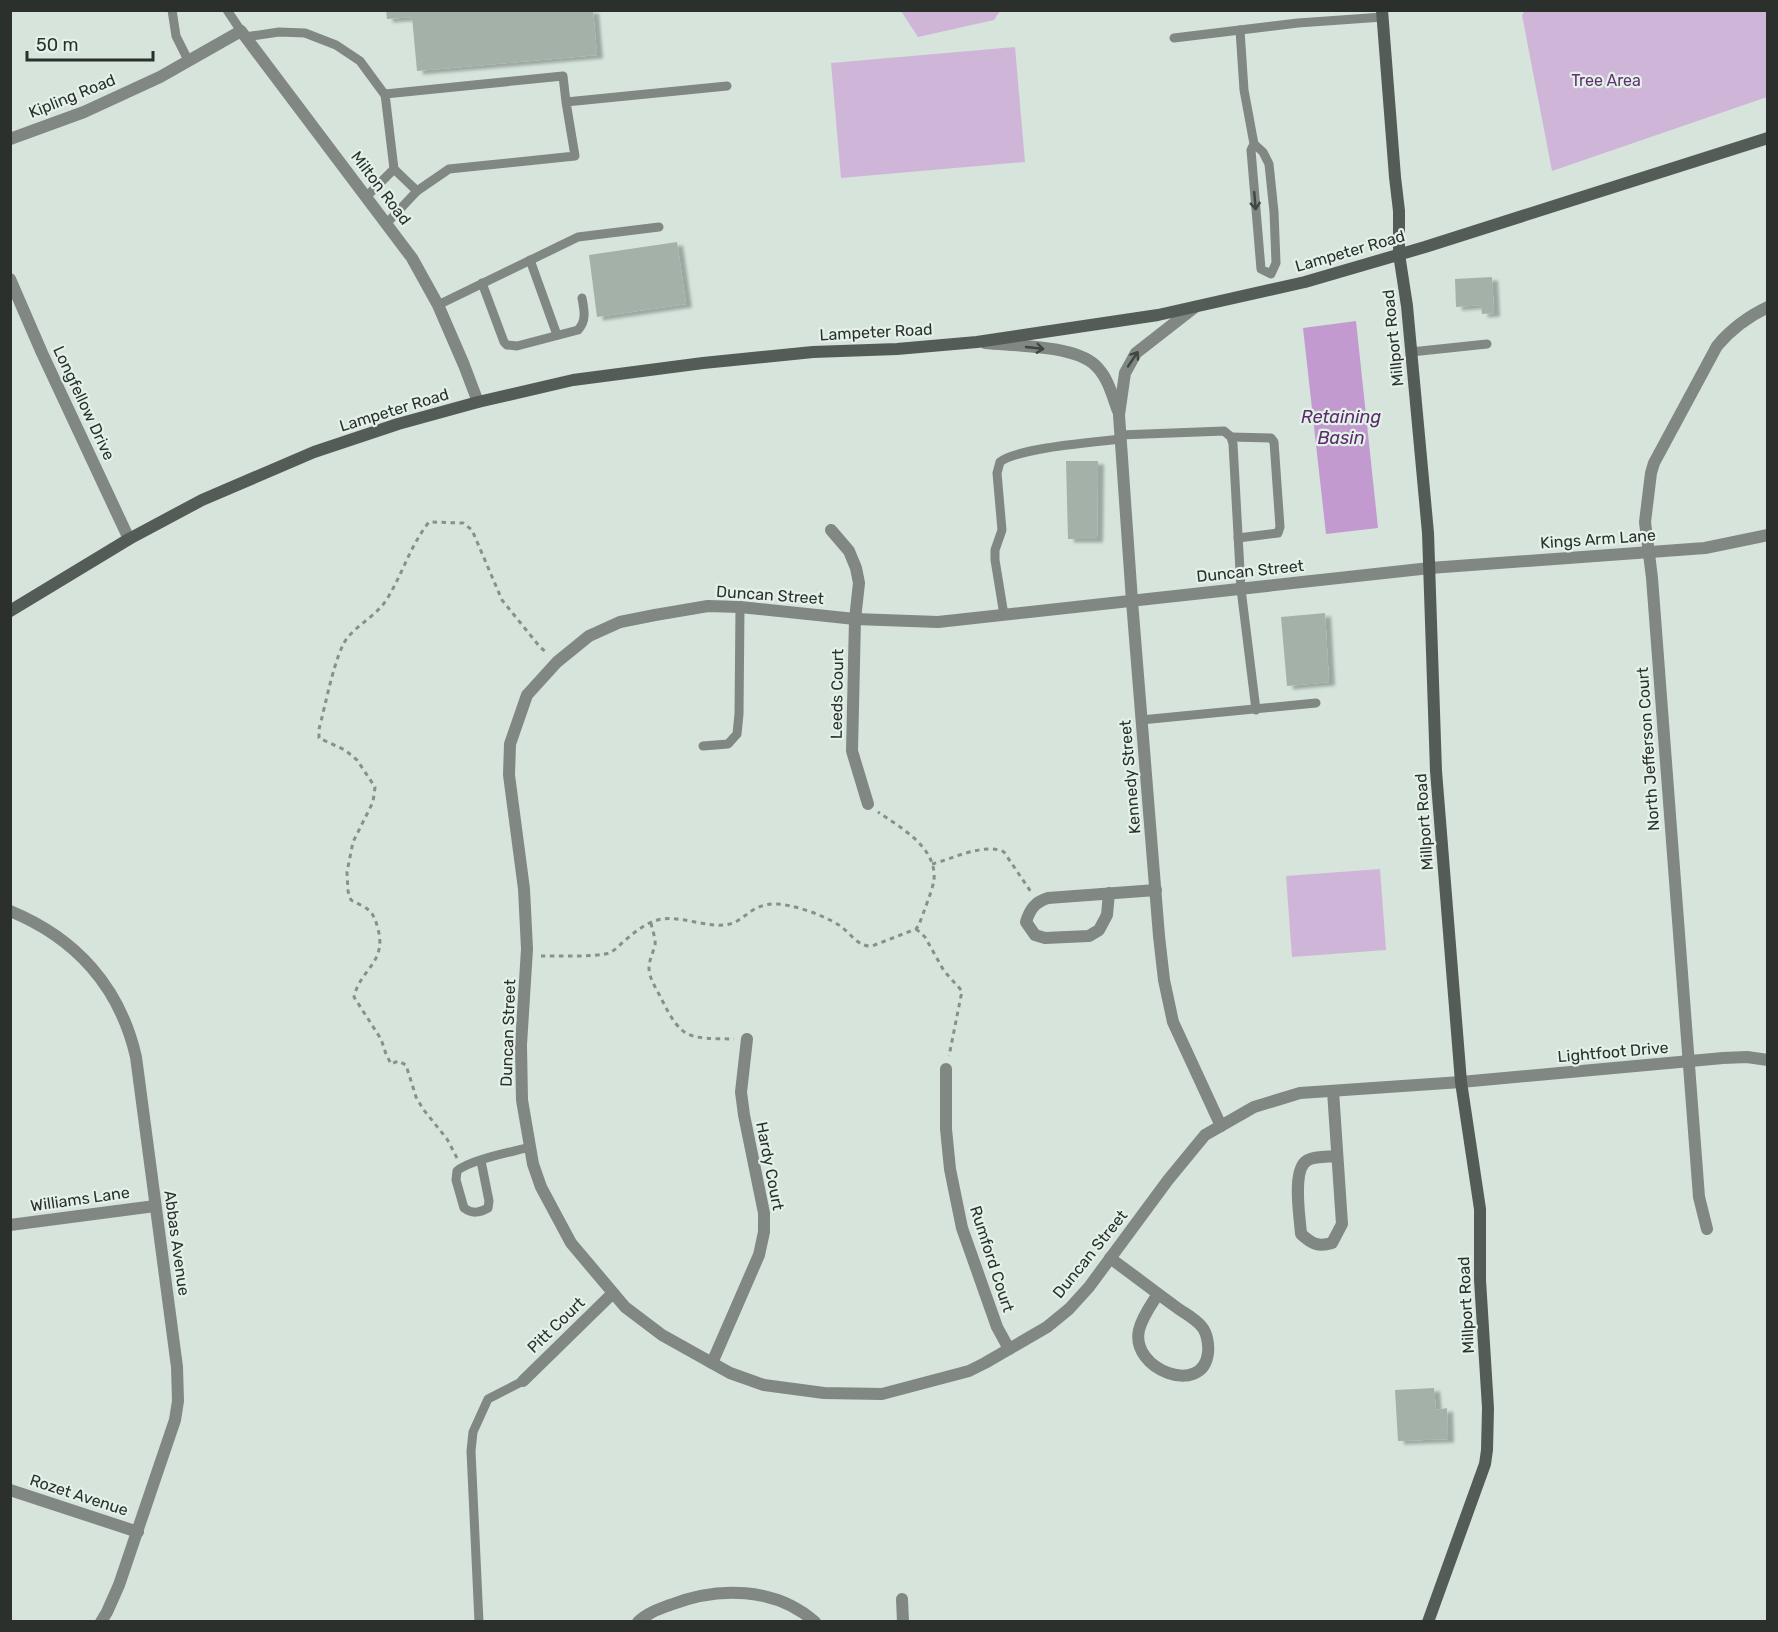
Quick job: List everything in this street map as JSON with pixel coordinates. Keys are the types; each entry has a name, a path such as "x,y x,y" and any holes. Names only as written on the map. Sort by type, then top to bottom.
{"main road":[{"name":"Millport Road","path":"1383,14 1399,211 1399,254 1407,306 1430,568 1436,771 1461,1082 1480,1209 1480,1280 1488,1408 1487,1450 1479,1482 1428,1622"},
{"name":"Lampeter Road","path":"10,611 129,539 202,500 314,452 398,424 478,402 573,380 813,352 897,349 977,342 1146,317 1195,307 1276,289 1399,254 1767,138"}],"street":[{"name":"Kipling Road","path":"10,139 84,112 243,34"},
{"name":"Milton Road","path":"243,34 412,258 438,305 478,402"},
{"name":"Longfellow Drive","path":"10,279 129,539"},
{"name":"Kennedy Street","path":"1195,307 1136,353 1125,372 1119,415 1141,720 1164,980 1173,1022 1221,1126"},
{"name":"North Jefferson Court","path":"1707,1229 1699,1197 1646,505 1654,463 1717,346 1738,323 1767,307"},
{"name":"Kennedy Street","path":"977,342 1066,351 1084,357 1096,366 1109,384 1119,415"},
{"name":"Leeds Court","path":"831,530 849,551 859,583 855,619 852,752 868,804"},
{"name":"Kings Arm Lane","path":"1430,568 1705,548 1767,535"},
{"name":"Duncan Street","path":"1430,568 938,622 855,619 740,607 708,606 620,622 589,636 557,662 527,695 510,744 509,775 524,889 527,956 521,1045 522,1100 533,1164 542,1187 570,1243 625,1307 662,1335 730,1373 764,1385 824,1393 882,1394 969,1371 1047,1327 1069,1309 1089,1287 1204,1135 1254,1107 1300,1093 1461,1082"},
{"path":"1109,893 1107,915 1099,930 1089,936 1045,938 1035,935 1026,922 1029,912 1038,901 1048,898 1109,893 1155,890"},
{"name":"Abbas Avenue","path":"10,911 36,923 77,950 116,1002 126,1021 136,1057 177,1367 178,1401 175,1420 119,1585 101,1622"},
{"name":"Hardy Court","path":"712,1363 759,1255 764,1232 764,1213 741,1092 747,1039"},
{"name":"Lightfoot Drive","path":"1461,1082 1747,1057 1767,1060"},
{"name":"Rumford Court","path":"946,1069 946,1129 950,1169 962,1228 997,1327 1009,1349"},
{"path":"1333,1091 1342,1224 1332,1243 1320,1246 1310,1242 1301,1234 1298,1177 1301,1165 1308,1160 1337,1156"},
{"name":"Williams Lane","path":"10,1225 155,1206"},
{"path":"1110,1258 1158,1293 1202,1327 1209,1345 1208,1359 1201,1369 1190,1375 1178,1376 1154,1366 1138,1346 1139,1331 1144,1315 1158,1293"},
{"name":"Pitt Court","path":"523,1381 613,1293"},
{"name":"Rozet Avenue","path":"10,1490 138,1532"},
{"path":"638,1622 655,1611 687,1598 721,1593 745,1593 775,1598 789,1604 815,1622"},
{"path":"902,1599 903,1622"}],"lane":[{"path":"172,10 177,36 188,60"},
{"name":"Milton Road","path":"227,10 243,34"},
{"path":"1174,38 1383,14"},
{"path":"1240,30 1244,90 1254,144 1269,164 1276,263 1271,274 1276,289"},
{"path":"243,34 305,33 336,45 360,61 385,95 394,169 417,191"},
{"path":"385,95 563,76 575,156 449,169 417,191 387,223"},
{"path":"567,102 728,86"},
{"path":"1254,144 1251,150 1261,269 1271,274"},
{"path":"367,196 394,169"},
{"path":"438,305 578,237 659,226"},
{"path":"530,260 557,335"},
{"path":"482,284 507,345 516,346 581,327 584,317 582,298"},
{"path":"1411,352 1487,344"},
{"path":"1004,615 995,560 995,550 1002,530 997,473 1000,462 1011,456 1038,450 1120,437 1224,431 1231,437 1233,444 1241,589 1256,710"},
{"path":"1231,437 1271,438 1274,442 1275,453 1280,527 1278,533 1238,538"},
{"path":"703,746 728,744 737,734 740,607"},
{"path":"1141,720 1316,703"},
{"path":"481,1161 489,1201 488,1208 474,1213 468,1212 464,1208 456,1180 457,1172 462,1167 481,1161 530,1147"},
{"path":"479,1622 471,1451 473,1432 488,1399 523,1381"}],"path":[{"path":"462,1167 447,1139 416,1097 406,1065 398,1061 391,1064 381,1039 354,997 356,989 380,951 381,940 375,916 367,908 351,900 346,872 352,842 373,802 375,787 357,760 345,750 320,738 319,729 340,649 348,637 377,612 388,599 418,537 429,522 463,523 472,530 502,600 540,647 557,662"},
{"path":"527,956 607,955 651,922 664,919 731,924 753,908 777,903 801,909 840,926 865,946 872,946 915,929 934,880 932,864 920,842 868,804"},
{"path":"932,864 980,850 998,849 1004,852 1038,901"},
{"path":"651,922 655,944 649,965 650,975 670,1017 679,1028 699,1038 747,1039"},
{"path":"915,929 925,937 944,971 962,991 946,1069"}],"green space":[{"name":"Tree Area","path":"1525,10 1767,11 1767,97 1552,171 1522,15"},
{"path":"901,11 1000,11 994,20 918,37"},
{"path":"1015,47 1025,162 841,178 831,63"},
{"path":"1380,869 1386,950 1292,957 1286,876"}],"water":[{"name":"Retaining Basin","path":"1356,321 1378,528 1326,534 1303,328"}],"building":[{"path":"386,10 593,10 597,55 417,71 412,17 387,19"},
{"path":"677,242 686,304 597,317 589,255"},
{"path":"1492,277 1494,313 1482,314 1481,305 1456,307 1455,279"},
{"path":"1066,461 1098,461 1097,539 1068,539"},
{"path":"1325,613 1329,682 1287,686 1281,617"},
{"path":"1434,1388 1436,1410 1447,1408 1448,1439 1398,1441 1395,1390"}]}
